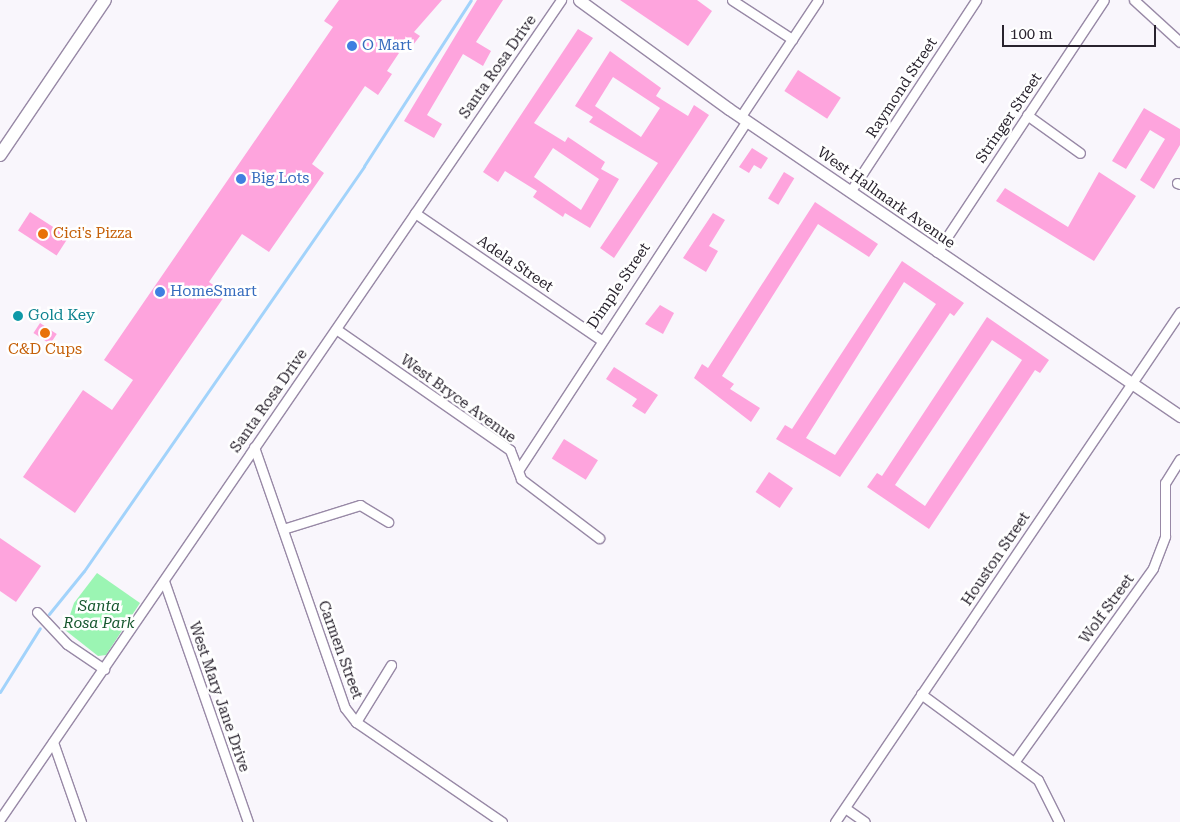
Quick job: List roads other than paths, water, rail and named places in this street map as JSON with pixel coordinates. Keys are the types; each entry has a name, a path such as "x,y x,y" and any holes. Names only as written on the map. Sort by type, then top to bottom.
{"main road":[{"path":"0,155 105,0"}],"street":[{"name":"Santa Rosa Drive","path":"0,819 561,0"},
{"name":"West Hallmark Avenue","path":"579,0 850,192 1180,416"},
{"path":"732,0 792,39"},
{"name":"Dimple Street","path":"519,469 600,339 744,118 818,0"},
{"name":"Raymond Street","path":"850,192 976,0"},
{"name":"Stringer Street","path":"937,252 1104,0"},
{"path":"1134,0 1180,42"},
{"path":"1028,114 1080,153"},
{"name":"Adela Street","path":"414,213 600,339"},
{"name":"Houston Street","path":"835,822 1180,312"},
{"name":"West Bryce Avenue","path":"336,329 510,450 519,469 520,479 599,538"},
{"name":"Carmen Street","path":"254,447 345,708 356,722 502,822"},
{"name":"Wolf Street","path":"1015,760 1153,568 1165,536 1166,483 1180,459"},
{"path":"283,529 360,505 388,522"},
{"name":"West Mary Jane Drive","path":"164,581 248,822"},
{"path":"37,612 67,644 104,669"},
{"path":"356,722 391,665"},
{"path":"921,694 1015,760 1038,780 1059,822"},
{"path":"53,742 81,822"},
{"path":"845,808 865,822"}],"waterway":[{"path":"49,614 84,571 364,166 471,0"},
{"path":"0,692 40,628"}],"place":[{"name":"O Mart","path":"352,46"},
{"name":"Big Lots","path":"241,179"},
{"name":"Cici's Pizza","path":"43,234"},
{"name":"HomeSmart","path":"160,292"},
{"name":"Gold Key","path":"18,316"},
{"name":"C&D Cups","path":"45,333"}],"park label":[{"name":"Santa Rosa Park","path":"99,614"}]}
